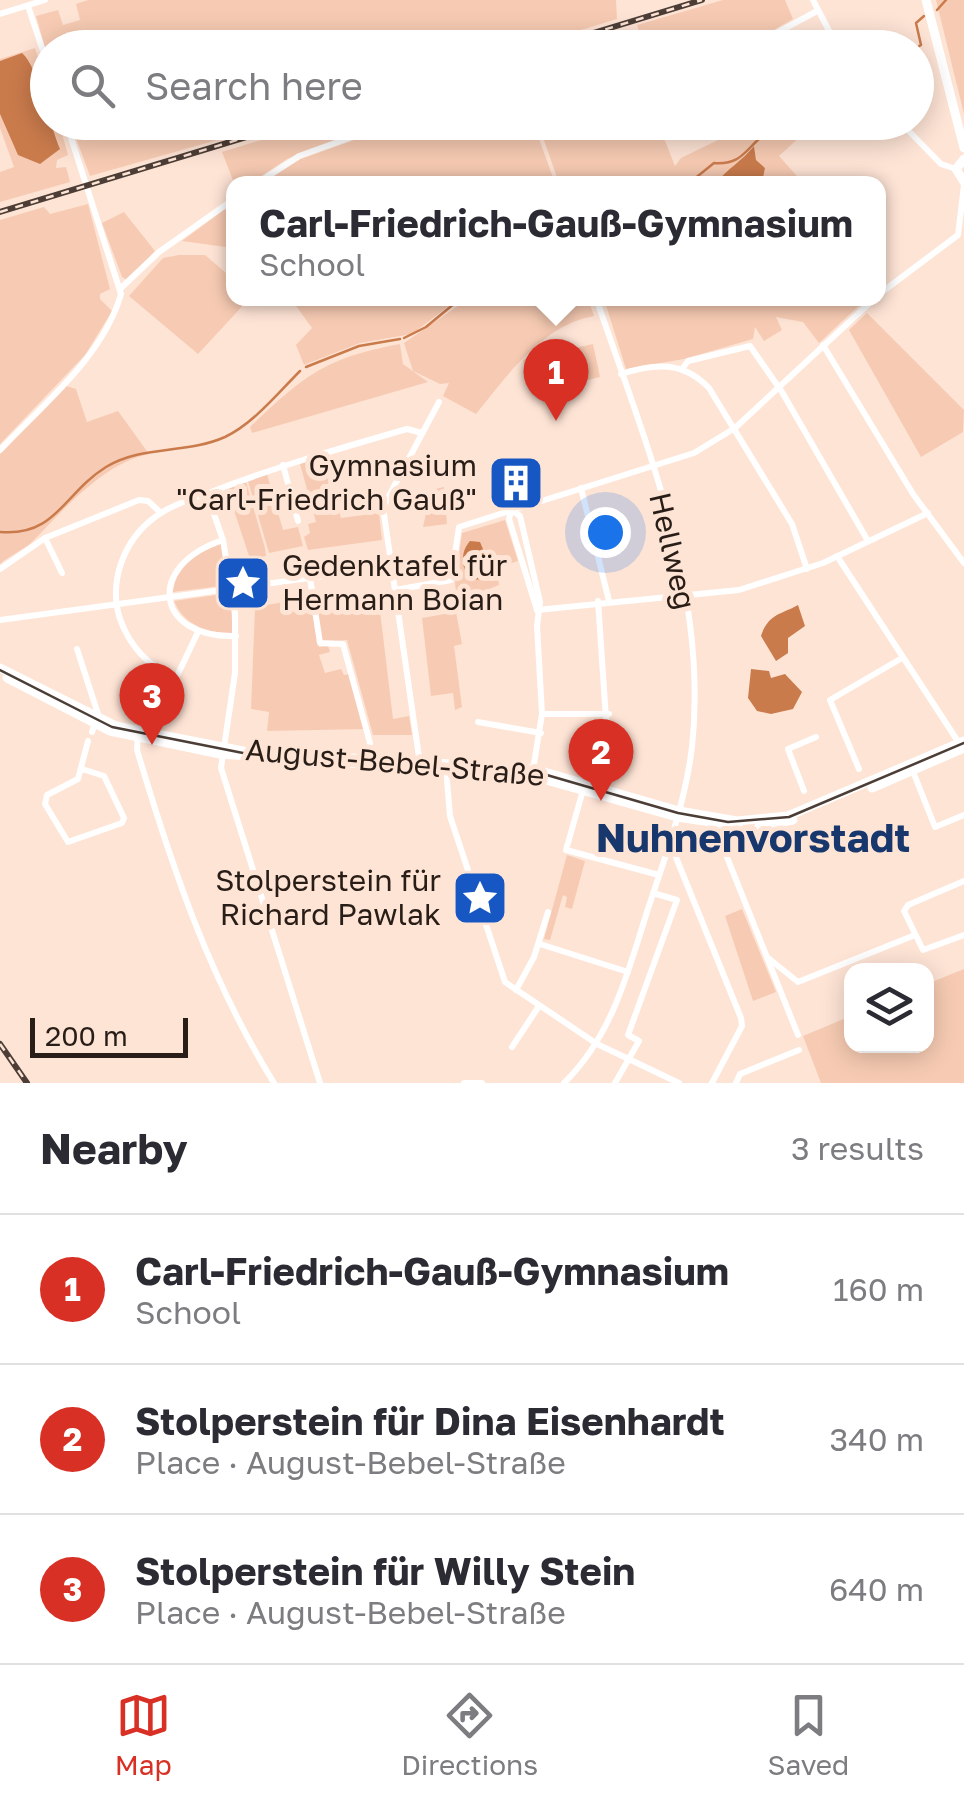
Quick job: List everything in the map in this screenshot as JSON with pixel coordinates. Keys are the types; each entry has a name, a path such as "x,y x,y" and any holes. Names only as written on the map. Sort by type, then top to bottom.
{"street":[{"path":"0,14 45,0"},
{"path":"813,0 829,30"},
{"path":"926,0 934,30"},
{"path":"28,6 36,30"},
{"path":"782,30 818,10"},
{"path":"934,31 964,148"},
{"path":"72,140 122,288"},
{"path":"269,176 300,156 344,140"},
{"path":"886,290 958,235 964,184 956,169 941,164 918,140"},
{"path":"956,169 964,158"},
{"path":"0,450 88,357 112,320 122,288 159,252 226,205"},
{"name":"Hellweg","path":"564,1083 597,1044 628,972 678,814 694,724 687,597 651,466 599,306"},
{"path":"394,590 452,580 459,527 694,453 736,428 867,306"},
{"path":"682,368 688,361 746,345 779,389 868,541"},
{"path":"823,345 928,514 964,563"},
{"path":"621,374 662,364 682,368 709,388 792,524 808,568"},
{"path":"421,765 384,502 439,402"},
{"path":"198,632 176,676 172,676 137,650 117,604 118,573 125,552 161,513 282,465 407,429 422,433"},
{"path":"282,465 298,521"},
{"path":"581,488 609,601"},
{"path":"207,494 223,540 233,588 236,636 232,700 221,751 320,1083"},
{"path":"0,568 45,538 140,500 148,501 161,513"},
{"path":"511,510 509,519 538,610 542,714 533,772"},
{"path":"538,610 598,601 739,590 838,556 928,514"},
{"path":"45,538 62,572"},
{"path":"223,540 194,552 176,567 170,597 180,618 198,632 236,636"},
{"path":"838,556 962,744"},
{"path":"0,620 391,567"},
{"path":"310,578 320,642 343,644 369,755"},
{"path":"598,601 609,714 608,748"},
{"path":"78,649 96,726"},
{"path":"864,780 830,700 902,658"},
{"name":"August-Bebel-Straße","path":"0,671 96,726"},
{"name":"August-Bebel-Straße","path":"0,671 77,720 96,726 221,751 369,755 421,765 533,772 714,822 756,821 864,780 912,768 962,744"},
{"path":"542,714 609,714"},
{"path":"478,722 541,733"},
{"path":"138,733 137,750 162,836 199,940 222,993 274,1083"},
{"path":"809,802 788,749 816,737"},
{"path":"82,769 104,776 124,818 122,823 68,842 44,804 47,795 78,779 88,741"},
{"path":"446,766 450,816 502,977 597,1044 679,1083"},
{"path":"912,768 935,827 964,815"},
{"path":"584,787 566,850 659,875"},
{"path":"714,822 798,1035"},
{"path":"670,843 741,1018 742,1026 712,1083"},
{"path":"964,881 905,907 923,950 964,934"},
{"path":"615,1083 640,1041 628,1035 677,900 653,892"},
{"path":"516,990 540,944 548,912"},
{"path":"766,956 798,982 915,935"},
{"path":"540,944 628,972"},
{"path":"512,1047 539,1006"},
{"path":"736,1083 740,1074 799,1050"},
{"path":"464,1083 482,1083"}],"shaded area":[{"path":"88,0 616,0 617,19 581,30 40,30 36,16 58,10 63,25 80,20 76,4"},
{"path":"723,0 785,0 793,19 774,30 639,30 637,25"},
{"path":"936,0 964,0 964,114"},
{"path":"30,50 30,140 64,140 68,155 57,160 56,168 66,167 70,182 0,202 0,172 14,167 0,128 0,59"},
{"path":"22,53 30,65 30,140 57,140 60,149 40,164 18,155 0,114 0,61"},
{"path":"77,140 217,140 90,176"},
{"path":"261,140 337,140 287,159 262,176 231,176 222,152"},
{"path":"354,140 539,140 552,176 273,176 301,159"},
{"path":"544,140 665,140 675,166 681,158 718,140 796,140 779,156 797,176 763,176 765,168 756,160 754,146 723,176 557,176"},
{"path":"754,146 756,160 765,168 763,176 722,176 725,173"},
{"path":"88,204 110,289 100,294 100,299 112,311 85,355 0,444 0,220 44,207 50,214"},
{"path":"225,209 226,210 226,247 182,241"},
{"path":"124,212 155,251 127,280 122,277 102,223"},
{"path":"205,255 226,273 226,306 243,306 198,354 129,296 163,258"},
{"path":"296,306 449,306 412,334 360,343 304,365 296,345 312,328"},
{"path":"458,306 590,306 594,316 575,321 542,341 513,368 476,414 443,396 449,383 440,384 413,371 404,343"},
{"path":"606,306 859,306 819,343 803,322 776,317 782,330 764,341 755,327 753,339 684,359 626,369"},
{"path":"867,313 964,410 963,432 921,457 849,330"},
{"path":"400,344 403,364 428,382 252,433 250,427 318,371 374,349"},
{"path":"593,344 600,377 531,394 523,360"},
{"path":"66,386 76,389 87,422 118,411 149,454 101,477 29,544 0,564 0,454"},
{"path":"322,457 341,518 379,513 382,540 308,550 304,537 310,533 308,524 316,522 300,464"},
{"path":"267,474 283,530 298,527 303,546 269,553 248,481"},
{"path":"246,482 266,556 250,559 227,489"},
{"path":"444,487 447,524 423,527 431,490"},
{"path":"505,520 518,561 497,568 499,585 457,602 455,583 462,533"},
{"path":"470,541 480,542 486,556 481,579 473,580 464,566 464,550"},
{"path":"221,544 229,585 173,592 178,574 189,561"},
{"path":"230,593 233,634 198,626 184,617 174,601"},
{"path":"378,594 393,719 409,716 412,735 373,735 347,640 321,642 315,603"},
{"path":"290,601 293,612 313,609 319,647 328,646 330,652 319,655 325,673 341,669 344,675 350,674 367,729 267,731 269,712 251,709 255,607"},
{"path":"798,605 805,626 788,638 788,653 776,661 761,636 772,619"},
{"path":"456,612 462,644 454,646 462,707 455,710 453,693 431,696 422,618"},
{"path":"751,669 769,671 771,678 785,674 802,692 793,709 771,714 757,711 748,698"},
{"path":"567,855 585,861 572,909 565,907 567,897 563,895 550,940 544,939"},
{"path":"742,909 776,992 753,1001 725,916"},
{"path":"964,969 964,1083 821,1083 803,1036 844,1019 844,1053 934,1053 934,981"}],"waterway":[{"path":"937,10 946,0"},
{"path":"918,30 916,23 924,16"},
{"path":"698,176 714,163 736,160 759,140"},
{"path":"404,338 426,327 451,306"},
{"path":"306,367 359,346 400,339"},
{"path":"0,532 34,528 58,511 92,477 120,460 225,437 256,416 300,371"}],"tram line":[{"path":"0,670 112,727 248,754 533,771 678,813 728,822 789,817 964,743"}],"railway":[{"path":"603,30 702,0"},
{"path":"0,212 237,140"},
{"path":"0,1044 27,1083"}],"place":[{"name":"Carl-Friedrich-Gauß-Gymnasium","path":"556,421"},
{"name":"Gymnasium \"Carl-Friedrich Gauß\"","path":"516,483"},
{"name":"Gedenktafel für Hermann Boian","path":"243,583"},
{"name":"Stolperstein für Willy Stein","path":"152,745"},
{"name":"Stolperstein für Dina Eisenhardt","path":"601,801"},
{"name":"Stolperstein für Richard Pawlak","path":"480,898"}],"district":[{"name":"Nuhnenvorstadt","path":"753,838"}]}
